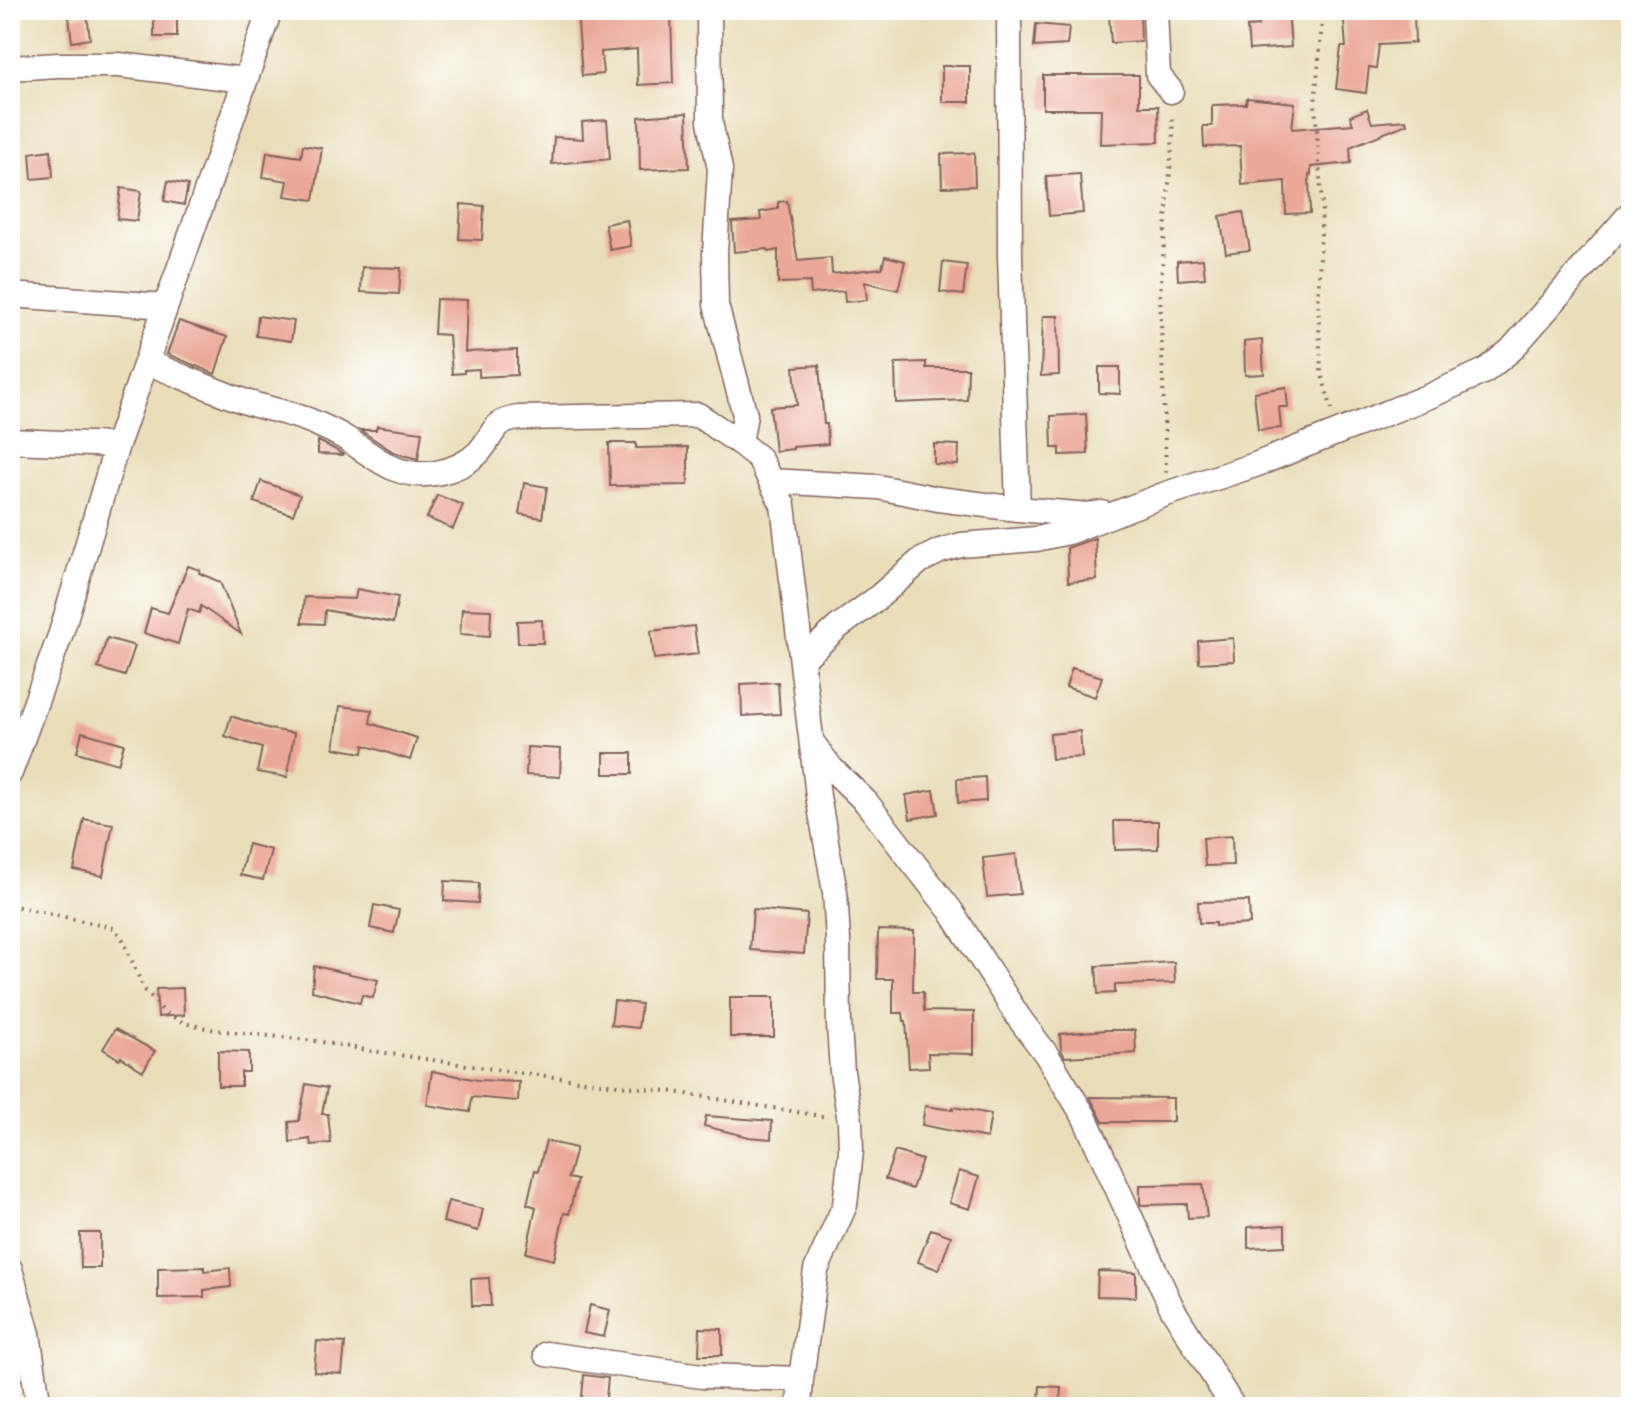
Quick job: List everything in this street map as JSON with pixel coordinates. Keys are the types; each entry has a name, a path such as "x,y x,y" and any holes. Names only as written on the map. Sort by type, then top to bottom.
{"street":[{"path":"10,773 61,633 117,445 270,10"},
{"path":"709,10 710,122 720,169 715,253 716,305 745,415 740,443"},
{"path":"1009,10 1010,255 1018,509"},
{"path":"1155,10 1158,75 1171,91"},
{"path":"10,68 119,65 245,80"},
{"path":"803,659 920,561 940,551 961,545 1036,539 1068,532 1166,494 1255,465 1485,371 1511,350 1631,213"},
{"path":"10,295 166,306"},
{"path":"146,362 249,403 315,423 389,467 414,475 437,473 460,466 477,454 497,425 519,418 698,415 759,458 783,505 818,796 835,892 842,1072 850,1121 851,1151 845,1205 816,1270 799,1407"},
{"path":"10,441 117,445"},
{"path":"771,481 878,487 938,499 1088,515 1123,511"},
{"path":"812,743 831,768 866,802 951,911 1019,1018 1046,1054 1084,1116 1172,1308 1233,1407"},
{"path":"10,1269 28,1334 39,1407"},
{"path":"546,1354 702,1376 801,1379"}],"path":[{"path":"1323,10 1315,104 1322,206 1318,302 1321,372 1338,432"},
{"path":"1166,494 1160,294 1173,135 1171,91"},
{"path":"10,905 114,928 123,940 144,989 164,1012 184,1023 513,1072 675,1092 850,1121"}],"building":[{"path":"577,10 609,10 610,16 671,15 673,83 638,85 637,49 601,52 603,74 582,76"},
{"path":"1256,10 1288,10 1291,47 1249,50 1247,27 1258,26"},
{"path":"1343,10 1377,10 1378,17 1414,15 1415,43 1379,45 1376,68 1369,67 1366,93 1336,89 1341,47 1346,47"},
{"path":"154,11 177,11 177,37 154,37"},
{"path":"1140,13 1141,41 1111,43 1109,15"},
{"path":"87,14 90,39 72,42 69,17"},
{"path":"1036,24 1069,27 1067,45 1034,47"},
{"path":"942,66 970,66 970,102 942,102"},
{"path":"1043,75 1139,75 1139,106 1158,106 1159,142 1100,144 1101,109 1043,109"},
{"path":"1247,98 1295,103 1292,129 1353,124 1350,116 1367,109 1372,123 1406,120 1407,124 1350,147 1351,163 1311,167 1310,213 1286,214 1285,181 1242,185 1240,146 1204,147 1203,126 1212,126 1212,105 1246,104"},
{"path":"687,113 689,168 640,170 639,117"},
{"path":"607,120 610,159 552,164 554,137 583,139 582,122"},
{"path":"303,145 322,148 314,200 285,196 288,181 263,177 267,152 301,157"},
{"path":"51,150 53,177 32,179 30,153"},
{"path":"974,153 975,186 942,187 941,154"},
{"path":"1080,174 1083,213 1049,216 1046,176"},
{"path":"168,181 188,185 184,205 164,201"},
{"path":"121,188 141,191 137,221 117,219"},
{"path":"787,201 798,261 831,258 832,274 882,268 885,256 905,261 898,290 865,282 867,300 845,302 844,291 811,294 810,282 778,283 778,250 734,252 732,222 761,220 760,212 778,209 778,202"},
{"path":"461,204 484,206 482,240 459,239"},
{"path":"1243,212 1250,250 1226,253 1220,216"},
{"path":"627,220 631,246 610,250 605,224"},
{"path":"1203,259 1205,278 1178,280 1177,261"},
{"path":"943,262 967,265 963,295 940,292"},
{"path":"362,267 401,268 399,294 361,292"},
{"path":"436,299 467,300 465,352 517,350 517,375 479,377 479,369 452,374 449,335 434,334"},
{"path":"258,316 294,321 291,341 256,336"},
{"path":"1043,316 1058,316 1059,375 1041,376"},
{"path":"179,321 227,337 215,374 167,354"},
{"path":"1262,340 1264,374 1245,375 1244,342"},
{"path":"926,362 926,368 968,368 967,400 896,403 895,363"},
{"path":"819,365 828,444 775,451 770,407 797,405 794,367"},
{"path":"1099,367 1120,367 1120,394 1099,393"},
{"path":"1286,387 1288,407 1279,407 1281,428 1258,430 1254,392"},
{"path":"1086,414 1088,454 1060,455 1060,448 1052,448 1051,416"},
{"path":"377,426 422,432 418,459 392,451 360,430 376,430"},
{"path":"318,441 334,449 344,455 318,454"},
{"path":"609,443 636,443 636,448 688,447 688,485 610,486"},
{"path":"934,444 959,445 958,465 934,464"},
{"path":"261,481 300,495 293,515 254,502"},
{"path":"524,483 547,487 542,518 519,514"},
{"path":"437,495 463,505 453,529 427,518"},
{"path":"1095,538 1097,580 1068,582 1067,548"},
{"path":"188,566 220,582 241,634 201,606 199,613 188,609 178,644 144,633 151,608 168,613"},
{"path":"357,589 398,597 393,623 325,610 324,624 302,623 304,597 355,599"},
{"path":"462,609 491,610 490,636 460,634"},
{"path":"542,620 543,643 518,643 517,621"},
{"path":"694,626 698,654 654,659 651,631"},
{"path":"107,638 135,646 125,676 98,668"},
{"path":"1233,638 1234,661 1199,663 1198,641"},
{"path":"1072,668 1102,677 1095,697 1066,687"},
{"path":"778,682 780,714 742,716 741,684"},
{"path":"340,706 372,710 370,723 417,738 410,760 364,745 363,753 334,748"},
{"path":"231,716 294,733 287,777 257,772 262,748 225,736"},
{"path":"1080,731 1082,757 1052,759 1050,734"},
{"path":"82,732 124,744 118,764 77,752"},
{"path":"527,747 561,749 560,777 526,775"},
{"path":"604,753 632,753 632,774 604,774"},
{"path":"985,777 986,801 958,803 957,779"},
{"path":"934,790 938,814 910,819 906,795"},
{"path":"84,819 113,824 103,876 74,870"},
{"path":"1114,821 1158,821 1158,849 1115,850"},
{"path":"1232,836 1233,865 1205,866 1203,838"},
{"path":"248,844 271,850 263,880 240,875"},
{"path":"1016,854 1020,894 987,897 983,858"},
{"path":"445,881 479,883 478,903 444,901"},
{"path":"1249,901 1250,924 1215,926 1215,923 1199,923 1198,902"},
{"path":"374,905 399,910 394,933 370,928"},
{"path":"753,909 807,914 804,954 750,950"},
{"path":"878,930 914,931 913,992 923,992 924,1011 974,1012 974,1054 928,1053 929,1067 909,1068 906,1021 903,1013 893,1013 893,979 877,979"},
{"path":"1174,962 1175,983 1115,985 1115,993 1098,994 1096,966"},
{"path":"314,966 378,980 373,998 362,995 360,1003 312,991"},
{"path":"183,988 184,1015 158,1017 156,989"},
{"path":"730,997 774,997 774,1037 730,1037"},
{"path":"614,1001 641,1004 638,1028 611,1025"},
{"path":"115,1029 155,1051 143,1071 103,1049"},
{"path":"1135,1030 1136,1053 1065,1057 1061,1050 1060,1034"},
{"path":"218,1051 249,1052 249,1072 241,1072 241,1086 218,1086"},
{"path":"432,1071 478,1080 519,1082 518,1101 472,1097 470,1112 427,1105"},
{"path":"306,1084 327,1088 322,1114 328,1114 331,1143 311,1145 310,1139 290,1142 289,1122 299,1121"},
{"path":"1090,1097 1173,1098 1173,1122 1103,1122"},
{"path":"925,1106 991,1114 987,1138 922,1125"},
{"path":"706,1116 772,1121 771,1139 704,1126"},
{"path":"546,1141 576,1148 568,1178 577,1180 569,1214 564,1213 554,1260 526,1253 536,1207 527,1204"},
{"path":"895,1151 922,1160 912,1189 885,1179"},
{"path":"959,1171 979,1177 970,1209 949,1203"},
{"path":"1203,1184 1207,1217 1188,1218 1187,1204 1141,1205 1140,1202 1140,1185"},
{"path":"448,1201 483,1209 478,1231 443,1222"},
{"path":"1285,1225 1285,1246 1248,1248 1248,1227"},
{"path":"931,1229 951,1236 939,1270 918,1262"},
{"path":"80,1233 100,1233 100,1268 81,1268"},
{"path":"204,1267 204,1271 230,1268 231,1287 204,1290 204,1297 158,1298 158,1268"},
{"path":"1098,1271 1136,1272 1136,1297 1097,1296"},
{"path":"489,1278 491,1306 472,1306 471,1279"},
{"path":"590,1305 610,1310 604,1337 584,1333"},
{"path":"700,1328 722,1329 722,1355 699,1355"},
{"path":"317,1341 345,1343 342,1374 314,1372"},
{"path":"584,1375 608,1378 605,1407 581,1407"},
{"path":"1040,1386 1061,1387 1060,1407 1039,1407"}]}
